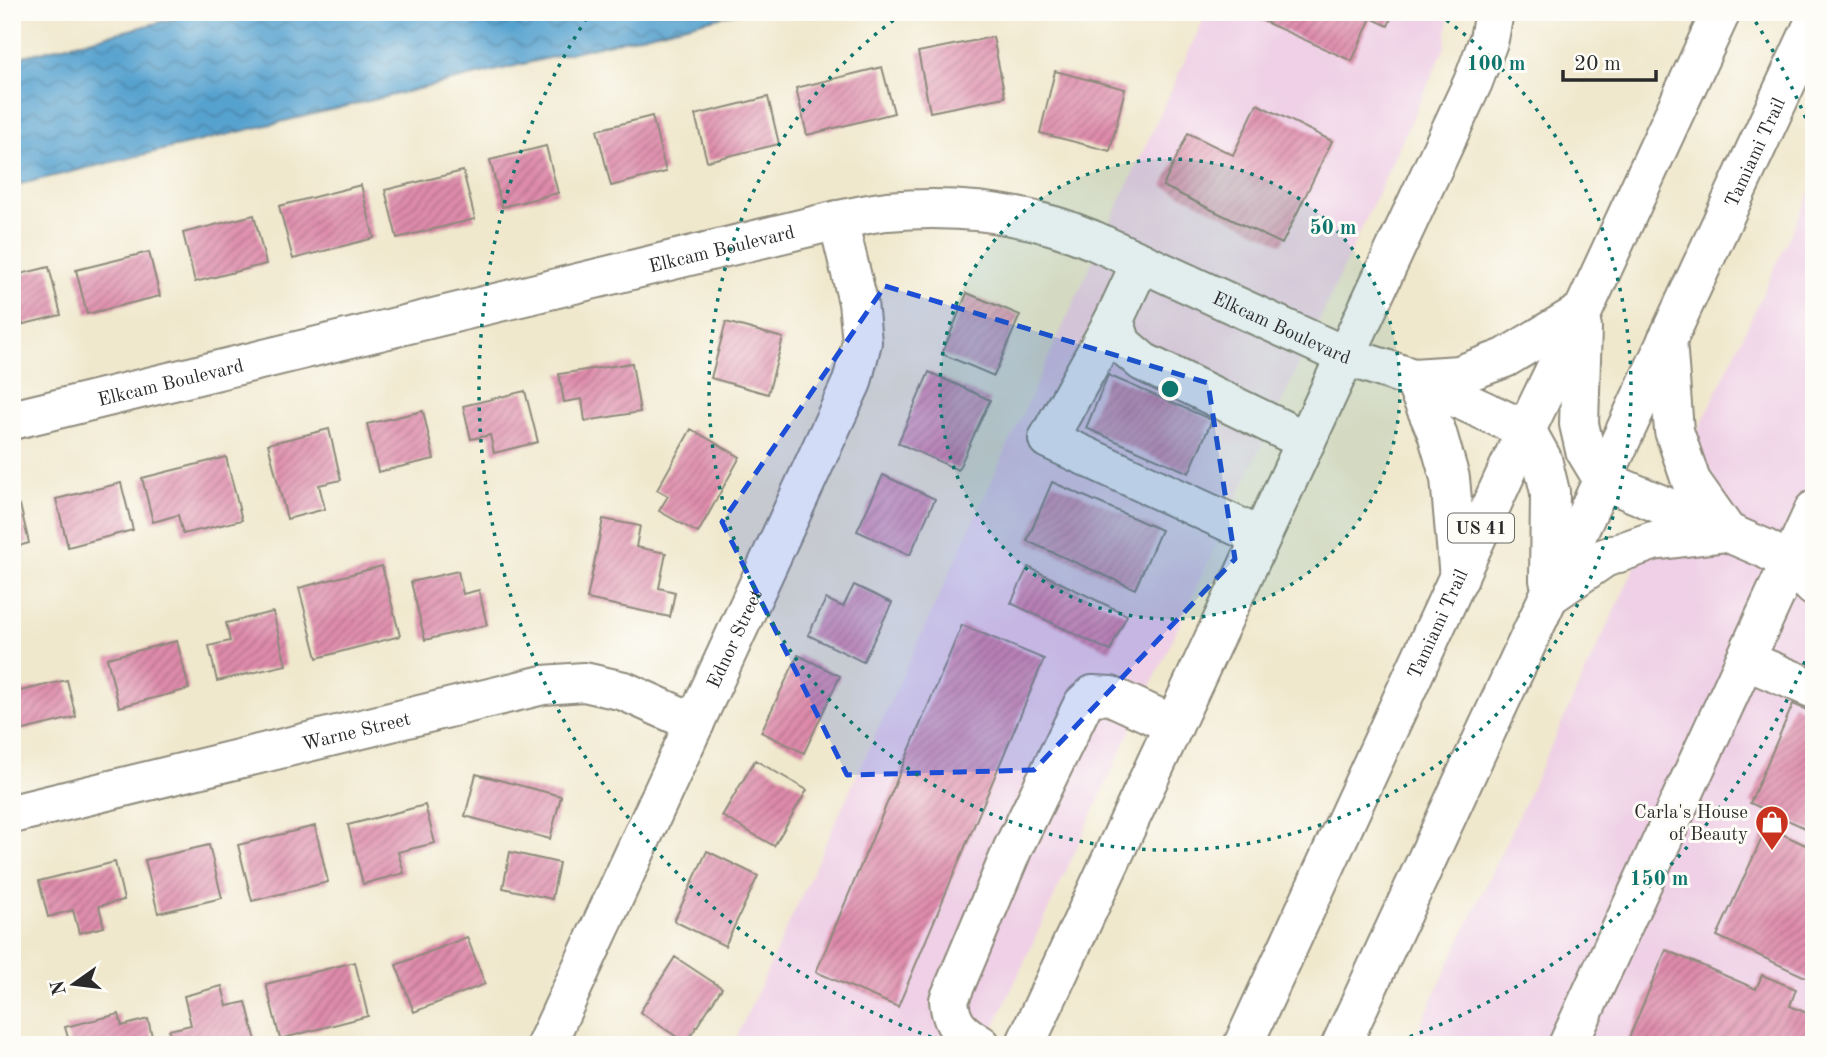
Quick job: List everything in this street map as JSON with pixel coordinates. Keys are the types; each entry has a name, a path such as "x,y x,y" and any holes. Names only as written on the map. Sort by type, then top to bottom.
{"street":[{"path":"1025,1045 1474,82 1489,39 1494,12"},
{"name":"Tamiami Trail","path":"1243,1045 1721,12"},
{"name":"Tamiami Trail","path":"1341,1045 1814,23"},
{"name":"Elkcam Boulevard","path":"12,420 838,220 927,208 1013,216 1055,226 1095,241 1345,356 1413,378 1526,429"},
{"name":"Ednor Street","path":"546,1045 852,382 862,342 858,302 838,220"},
{"path":"1141,262 1114,320 1048,439 1261,537"},
{"path":"1459,578 1450,478 1437,433 1413,378 1459,375 1505,358 1583,311"},
{"path":"1583,311 1579,424 1585,450 1602,480 1764,548 1806,570"},
{"path":"1114,320 1122,344 1143,362 1306,441"},
{"path":"1667,340 1674,431 1691,481 1727,533"},
{"path":"1526,429 1542,459 1550,492 1549,596"},
{"path":"1568,1045 1745,660 1806,570 1814,510"},
{"path":"1549,596 1604,558 1653,541 1727,533"},
{"path":"1745,660 1814,690"},
{"name":"Warne Street","path":"12,814 543,685 584,682 624,691 695,723"},
{"path":"981,1045 961,1032 950,1016 949,1000 1013,848 1083,705 1093,695 1111,696 1174,725"}],"highlighted area":[{"path":"885,286 1208,383 1235,559 1034,770 847,775 722,522"}],"shaded area":[{"path":"1207,12 1450,12 1445,47 986,1045 733,1045"},
{"path":"1814,184 1814,1045 1411,1045"}],"water":[{"path":"201,12 741,12 12,186 12,59"}],"building":[{"path":"1243,12 1394,12 1388,26 1371,18 1352,61"},
{"path":"993,37 1005,97 930,112 918,52"},
{"path":"882,67 894,113 807,135 796,88"},
{"path":"1055,71 1125,89 1110,151 1040,133"},
{"path":"768,97 779,144 707,161 695,115"},
{"path":"1257,104 1332,141 1282,244 1163,186 1188,133 1233,155"},
{"path":"652,116 666,172 611,186 597,130"},
{"path":"546,146 558,193 502,207 490,160"},
{"path":"463,171 475,219 397,238 385,190"},
{"path":"361,185 374,238 293,259 279,206"},
{"path":"254,215 266,264 195,282 183,233"},
{"path":"149,252 160,296 87,314 76,270"},
{"path":"49,267 61,315 12,327 12,276"},
{"path":"967,293 1020,315 994,376 942,354"},
{"path":"726,322 783,338 768,394 711,378"},
{"path":"632,363 640,412 585,421 582,399 564,402 559,374"},
{"path":"929,372 990,400 958,470 898,443"},
{"path":"1108,375 1212,420 1189,473 1086,428"},
{"path":"525,391 538,442 494,453 490,435 471,439 463,406"},
{"path":"423,411 434,459 378,472 367,424"},
{"path":"329,429 341,480 319,485 325,509 287,519 268,444"},
{"path":"691,429 740,457 698,533 659,511 668,496 657,490"},
{"path":"226,457 242,520 183,534 178,515 153,522 142,478"},
{"path":"883,475 935,499 910,555 857,531"},
{"path":"1052,482 1161,530 1135,589 1027,541"},
{"path":"121,483 133,530 68,547 56,499"},
{"path":"20,505 29,543 12,548 12,507"},
{"path":"603,519 640,526 636,547 666,553 659,588 675,592 670,617 587,599"},
{"path":"382,566 400,636 317,658 299,588"},
{"path":"1028,567 1127,615 1110,651 1011,603"},
{"path":"458,571 463,594 479,590 487,625 425,640 411,582"},
{"path":"854,585 892,603 863,662 808,635 826,599 843,607"},
{"path":"273,612 286,665 217,681 209,646 230,641 226,623"},
{"path":"962,625 1044,659 898,1007 816,972"},
{"path":"177,641 189,689 119,707 107,658"},
{"path":"798,655 840,676 804,753 761,732"},
{"path":"67,680 76,717 12,733 12,693"},
{"path":"1793,704 1814,713 1814,832 1750,803"},
{"path":"755,760 807,790 774,846 722,816"},
{"path":"476,774 561,796 550,839 465,816"},
{"path":"425,805 435,843 398,852 404,873 363,884 348,825"},
{"path":"315,826 328,882 252,901 238,845"},
{"path":"1767,827 1814,849 1814,981 1717,936"},
{"path":"209,845 222,898 158,913 145,860"},
{"path":"707,851 758,876 725,946 674,921"},
{"path":"510,852 559,863 552,899 503,888"},
{"path":"115,862 124,900 99,906 104,927 79,933 73,910 48,917 39,881"},
{"path":"12,902 18,923 12,925"},
{"path":"467,937 485,984 414,1012 396,965"},
{"path":"1666,950 1756,989 1762,975 1796,989 1790,1006 1814,1016 1814,1045 1626,1045"},
{"path":"675,957 722,988 686,1043 640,1012"},
{"path":"355,962 368,1016 280,1039 266,984"},
{"path":"222,986 227,1006 246,1002 256,1041 240,1045 172,1045 169,1030 191,1025 184,996"},
{"path":"119,1014 122,1026 148,1019 154,1045 70,1045 65,1027"}],"place":[{"name":"Carla's House of Beauty","path":"1772,852"}]}
